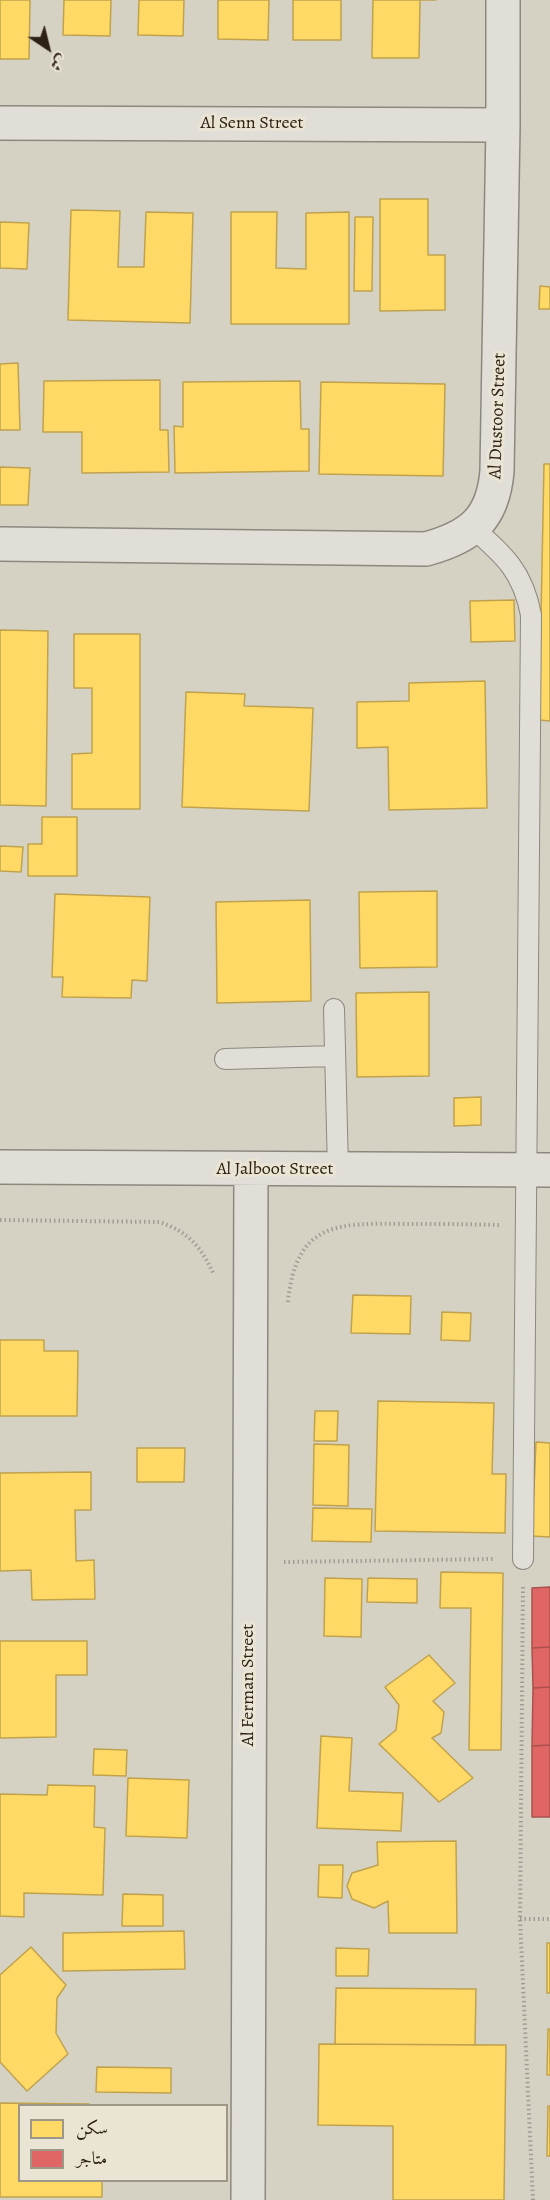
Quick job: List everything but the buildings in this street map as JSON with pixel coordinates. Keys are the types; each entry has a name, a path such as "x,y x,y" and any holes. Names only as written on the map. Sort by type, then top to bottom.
{"street":[{"name":"Al Dustoor Street","path":"0,544 426,549 456,540 473,528 496,491 503,0"},
{"name":"Al Senn Street","path":"0,123 503,125"},
{"name":"Al Jalboot Street","path":"0,1167 538,1170"},
{"name":"Al Ferman Street","path":"248,2200 251,1170"}],"lane":[{"path":"473,528 506,557 517,572 526,591 531,615 538,1170 523,1559"},
{"path":"334,1009 338,1170"},
{"path":"225,1059 335,1056"}],"path":[{"path":"250,1563 523,1559 520,1919 533,2200"},
{"path":"520,1919 550,1919"}]}
